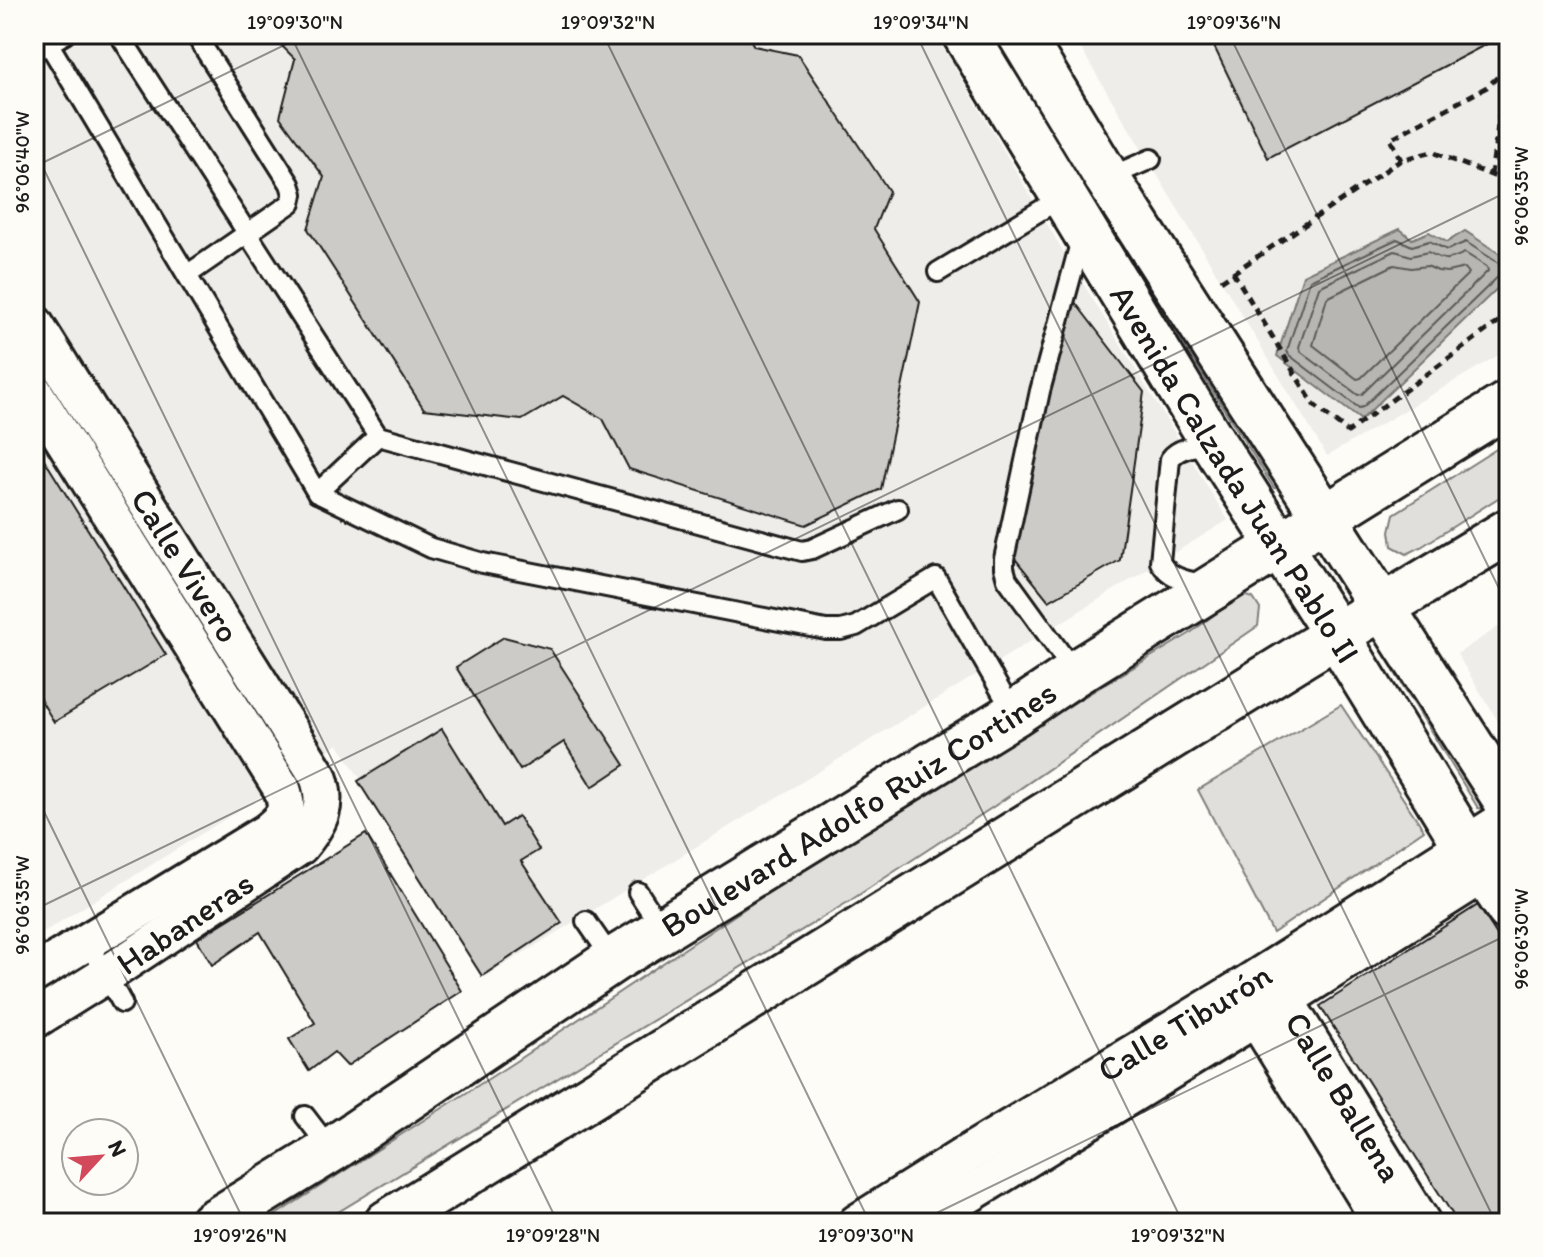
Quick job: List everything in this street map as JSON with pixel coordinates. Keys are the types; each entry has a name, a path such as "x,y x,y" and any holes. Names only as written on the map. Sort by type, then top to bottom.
{"main road":[{"name":"Avenida Calzada Juan Pablo II","path":"965,34 1323,518 1509,805"},
{"name":"Avenida Calzada Juan Pablo II","path":"1020,34 1085,195 1214,444 1486,858 1509,909"},
{"name":"Boulevard Adolfo Ruiz Cortines","path":"212,1223 331,1150 662,929 1014,714 1213,586 1509,403"},
{"path":"387,1223 1336,634 1509,531"}],"street":[{"name":"Calle Vivero","path":"34,323 318,776 323,789 322,811"},
{"name":"Calle Vivero","path":"34,392 282,789 287,802 284,815"},
{"path":"147,573 178,552"},
{"name":"Habaneras","path":"34,1020 114,989 300,846 314,829 322,811"},
{"name":"Habaneras","path":"34,974 267,832 284,815"},
{"name":"Calle Tiburón","path":"857,1223 979,1167 1486,858 1509,817"},
{"name":"Calle Ballena","path":"1261,995 1382,1223"},
{"name":"Calle Ballena","path":"1261,995 1422,1223"},
{"name":"Calle Tiburón","path":"922,1223 979,1167"}],"lane":[{"path":"119,34 378,436 802,551 898,509"},
{"path":"187,275 291,203 293,194 290,184 195,34"},
{"path":"48,41 317,493 431,548 483,563 826,630 856,626 936,578 1014,714"},
{"path":"938,272 1151,159"},
{"path":"1075,673 1007,579 1004,559 1085,195"},
{"path":"317,493 378,436"},
{"path":"1213,586 1174,577 1160,562 1170,459 1182,450 1214,444"},
{"path":"638,892 662,929"},
{"path":"586,921 613,960"},
{"path":"87,941 114,989"},
{"path":"305,1116 331,1150"}],"path":[{"path":"1401,160 1390,139 1487,87 1507,68"},
{"path":"1491,175 1507,68"},
{"path":"1221,281 1401,160 1432,152 1509,182"},
{"path":"1233,272 1314,405 1348,432 1509,314"}],"shaded area":[{"path":"34,34 935,34 1228,520 486,976 338,744 265,794 34,938"},
{"path":"1072,34 1509,34 1509,349 1327,456"},
{"path":"1104,204 1284,489 1274,488 1102,216"},
{"path":"1509,441 1509,491 1407,554 1392,546 1390,531 1394,514"},
{"path":"1241,594 1253,598 1260,609 1258,626 848,902 320,1223 263,1223 963,769 1189,634"},
{"path":"1509,620 1509,739 1457,654"},
{"path":"1392,658 1486,809 1478,808 1392,668"},
{"path":"1341,705 1424,830 1273,933 1198,790"}],"water":[{"path":"1400,229 1412,239 1429,232 1447,242 1465,231 1509,260 1509,277 1361,420 1277,356 1303,275"}],"building":[{"path":"253,34 747,34 754,46 798,55 889,191 874,229 920,302 881,489 806,525 629,469 603,419 563,396 522,420 424,409 308,229 324,177 280,117 295,59 272,36"},
{"path":"1208,34 1506,34 1268,158"},
{"path":"1071,297 1144,392 1120,560 1049,601 1012,555"},
{"path":"34,443 166,655 54,722 34,689"},
{"path":"504,637 550,649 625,765 592,787 564,742 520,770 456,667"},
{"path":"442,729 502,826 518,816 539,850 521,861 562,923 482,976 358,781"},
{"path":"366,834 462,991 347,1066 334,1052 309,1071 289,1039 315,1023 260,932 212,965 197,939"},
{"path":"1478,905 1509,954 1509,1223 1458,1223 1320,1006"}]}
